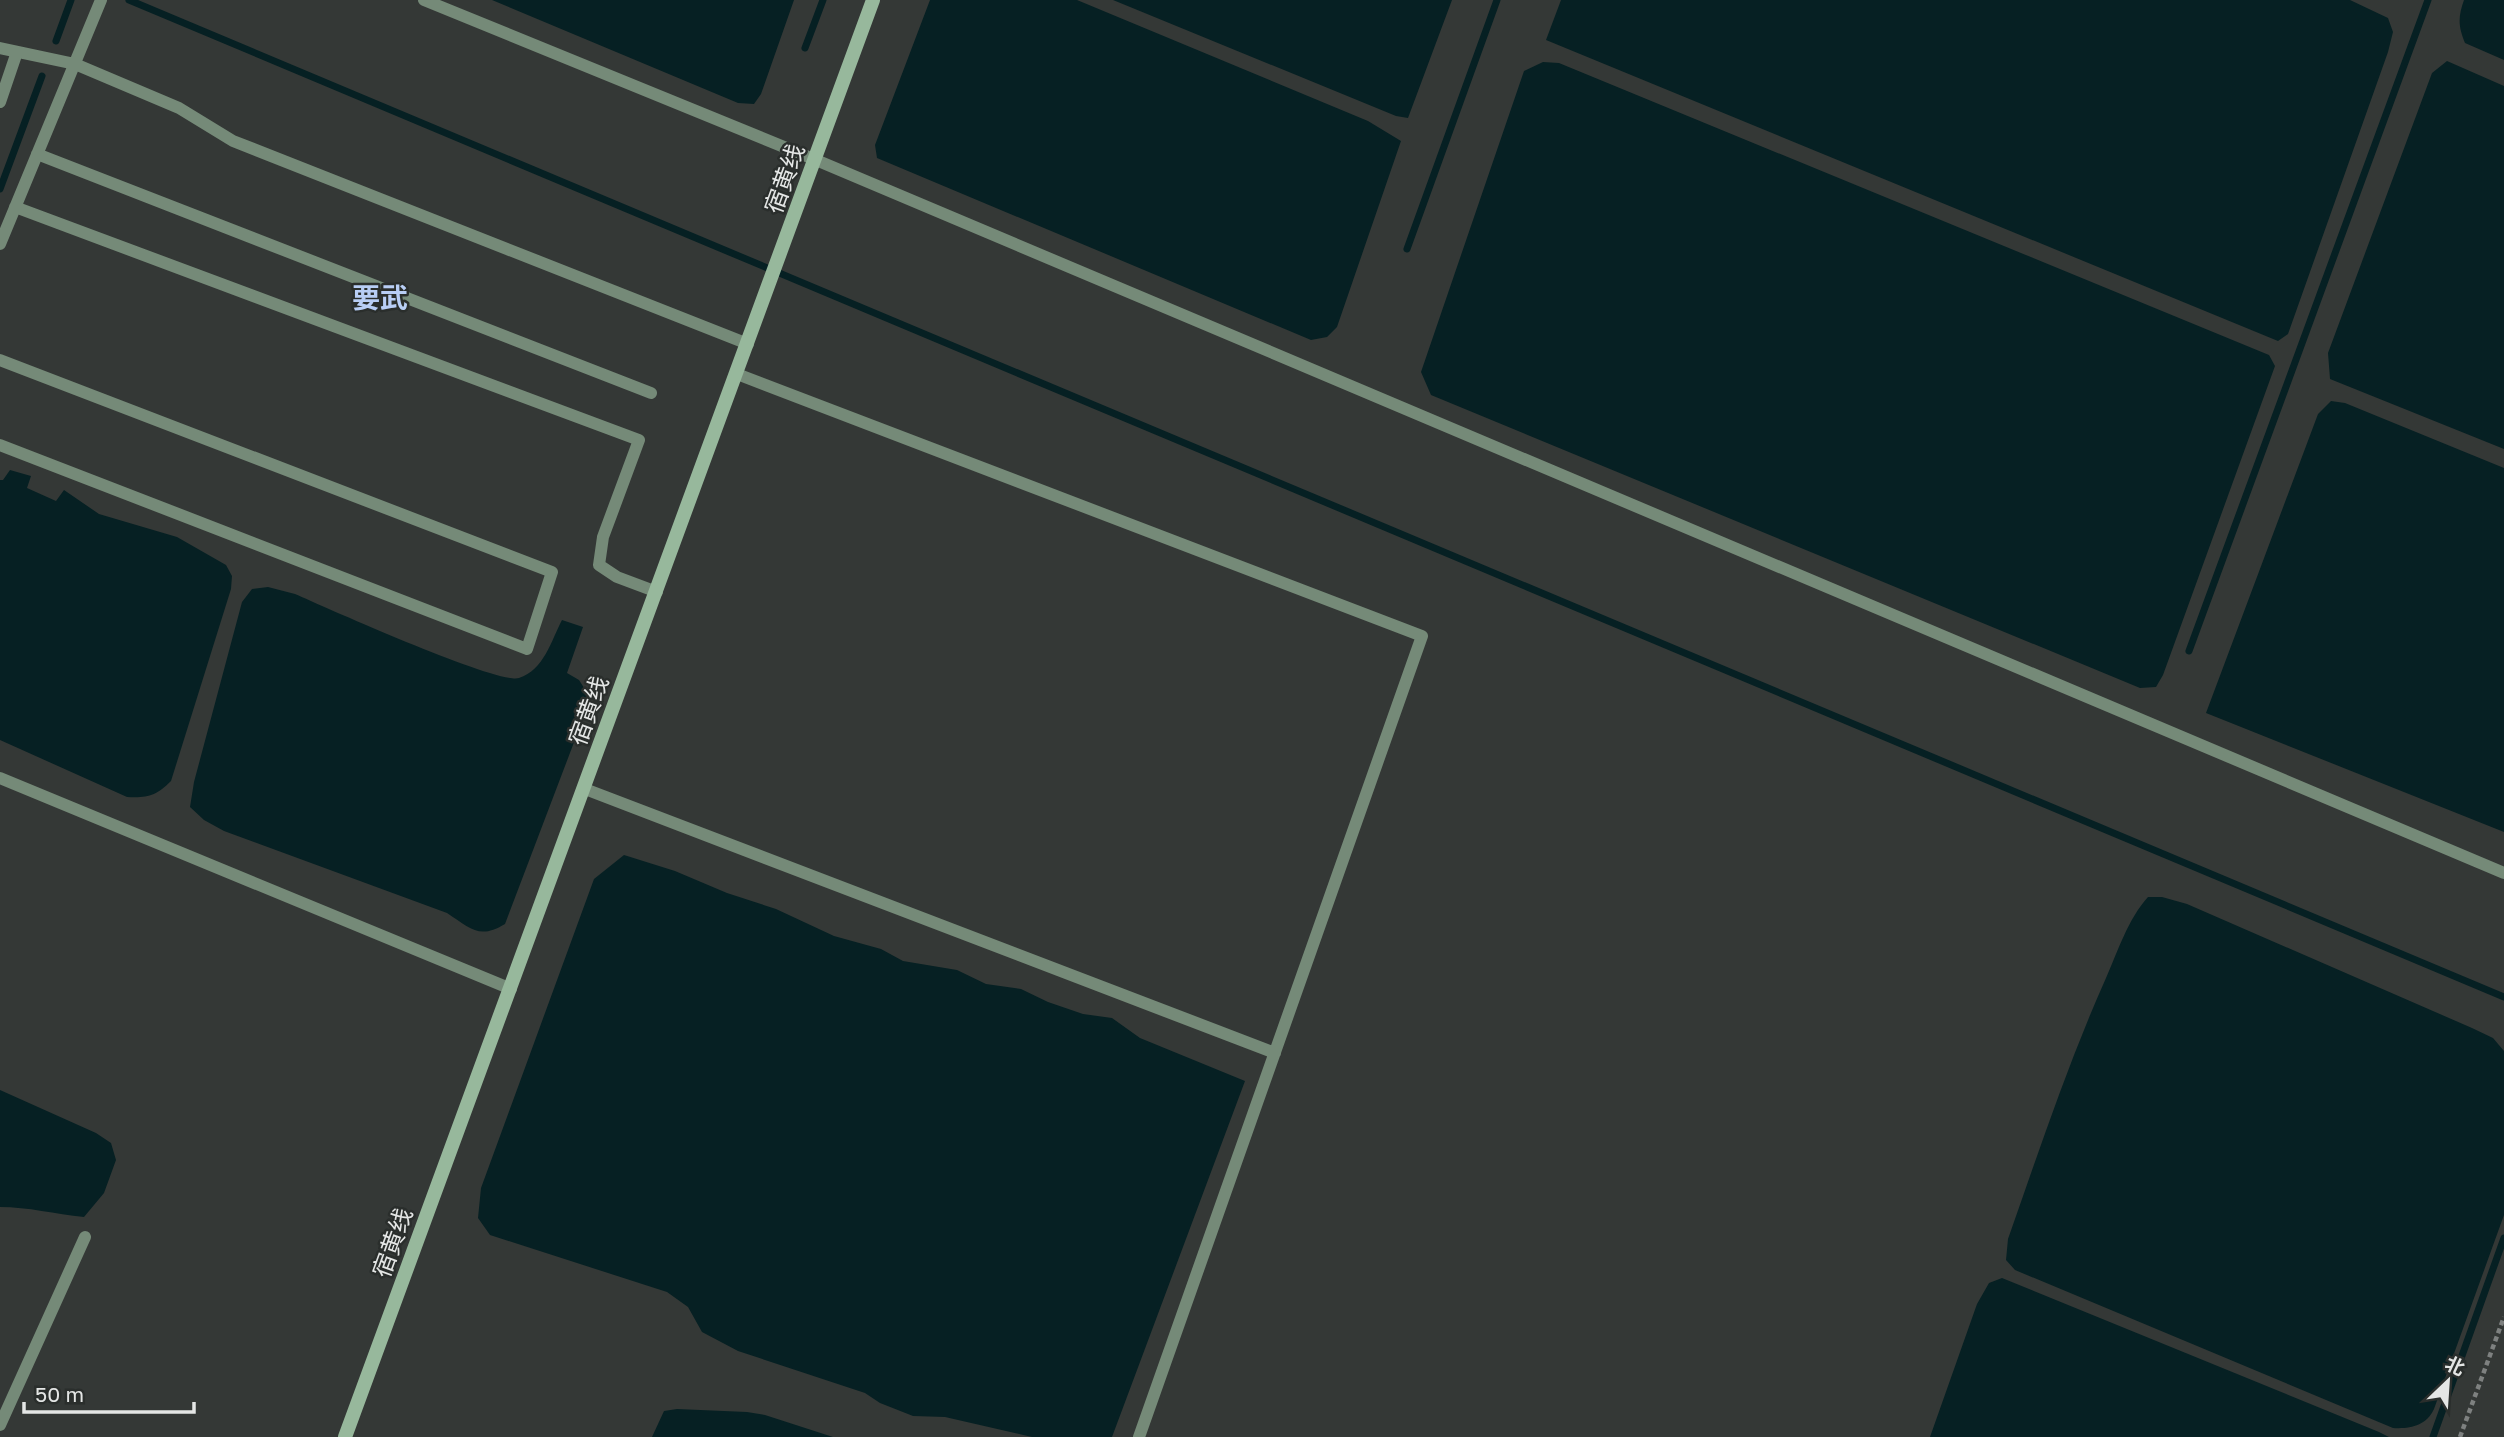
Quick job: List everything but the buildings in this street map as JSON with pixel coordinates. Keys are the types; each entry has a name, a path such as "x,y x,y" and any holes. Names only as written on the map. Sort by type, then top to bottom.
{"main road":[{"name":"宿黄线","path":"345,1437 873,0"}],"lane":[{"path":"0,244 101,0"},
{"path":"424,0 816,160 2504,873"},
{"path":"0,48 75,64 179,108 233,141 748,344"},
{"path":"0,102 18,52"},
{"path":"37,154 651,393"},
{"path":"15,207 639,440 603,537 599,565 617,577 657,592"},
{"path":"0,360 552,572 527,649 0,445"},
{"path":"737,374 1422,636 1139,1437"},
{"path":"0,778 511,989"},
{"path":"585,789 1275,1053"},
{"path":"0,1425 85,1237"}],"path":[{"path":"2460,1437 2504,1317"}],"water":[{"path":"492,0 794,0 761,94 754,104 738,103"},
{"path":"930,0 1077,0 1368,121 1401,141 1337,327 1327,337 1311,340 877,158 875,145"},
{"path":"1113,0 1452,0 1408,118 1396,116"},
{"path":"1561,0 2350,0 2388,18 2393,32 2288,334 2278,341 1546,40"},
{"path":"2464,0 2504,0 2504,60 2465,43 2460,22"},
{"path":"2447,61 2504,86 2504,449 2330,379 2328,353 2432,73"},
{"path":"1543,62 1559,63 2269,355 2275,366 2163,675 2156,687 2140,688 1431,395 1421,372 1524,71"},
{"path":"2331,401 2345,403 2504,468 2504,832 2206,713 2318,414"},
{"path":"10,470 31,476 27,488 56,501 64,490 99,514 177,537 226,565 232,576 231,589 171,781 156,793 127,797 0,740 0,480 3,480"},
{"path":"268,587 295,594 411,644 505,677 519,678 535,669 546,654 562,620 583,627 567,673 579,680 588,694 584,716 505,924 488,931 475,930 447,913 224,831 204,820 190,807 194,782 242,602 252,589"},
{"path":"624,855 776,909 834,936 881,949 903,961 957,970 986,984 1021,989 1083,1014 1112,1018 1140,1038 1245,1081 1112,1437 1032,1437 945,1417 913,1416 880,1403 865,1393 738,1351 702,1332 688,1307 667,1292 490,1235 478,1218 481,1188 594,879"},
{"path":"2148,897 2162,897 2187,904 2472,1028 2493,1038 2504,1051 2504,1215 2434,1409 2422,1423 2393,1428 2015,1270 2006,1260 2008,1239 2079,1042 2124,936"},
{"path":"0,1090 96,1133 111,1143 116,1160 104,1193 84,1217 0,1207"},
{"path":"2002,1278 2389,1437 1930,1437 1977,1304 1989,1283"},
{"path":"677,1409 765,1415 833,1437 652,1437 664,1411"}],"waterway":[{"path":"56,41 71,0"},
{"path":"129,0 2504,997"},
{"path":"805,48 823,0"},
{"path":"1407,249 1497,0"},
{"path":"2189,651 2428,0"},
{"path":"0,189 42,76"},
{"path":"2433,1437 2504,1238"}],"district":[{"name":"要武","path":"380,298"}]}
